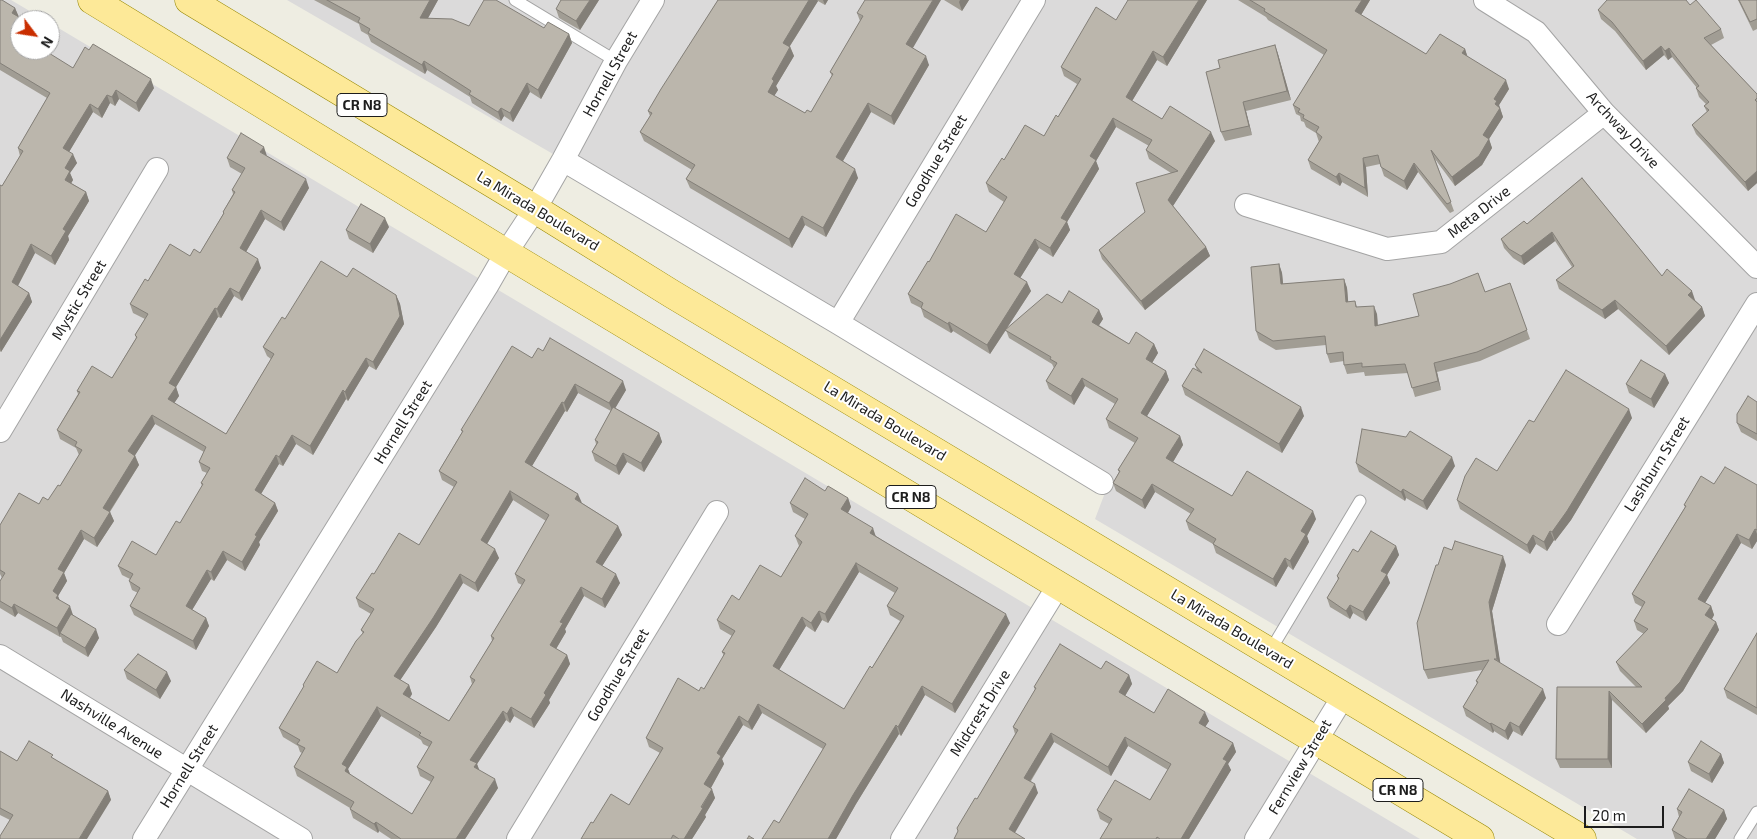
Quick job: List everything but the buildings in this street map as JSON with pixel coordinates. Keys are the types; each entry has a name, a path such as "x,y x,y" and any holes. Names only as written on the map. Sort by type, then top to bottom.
{"main road":[{"name":"CR N8","path":"92,0 506,253 1480,839"},
{"name":"La Mirada Boulevard","path":"189,0 672,294 1582,839"}],"street":[{"name":"Hornell Street","path":"144,839 535,209 616,61 653,0"},
{"name":"Goodhue Street","path":"838,323 1034,0"},
{"name":"Archway Drive","path":"1485,0 1536,32 1604,113 1757,267"},
{"name":"Meta Drive","path":"1246,205 1387,249 1441,242 1604,113"},
{"path":"563,160 838,323 1102,483"},
{"name":"Mystic Street","path":"0,431 157,169"},
{"name":"Lashburn Street","path":"1558,624 1757,304"},
{"name":"Goodhue Street","path":"518,839 718,512"},
{"name":"Midcrest Drive","path":"902,839 1058,586"},
{"name":"Nashville Avenue","path":"0,656 301,839"},
{"name":"Fernview Street","path":"1256,839 1344,695"}],"lane":[{"path":"515,0 616,61"},
{"path":"1270,651 1360,502"},
{"path":"1740,839 1757,812"}],"shaded area":[{"path":"0,0 11,0 28,10 10,10 10,60 60,60 60,29 1420,839 0,839"},
{"path":"287,0 1757,0 1757,839 1637,839 1095,519 1111,477"}]}
